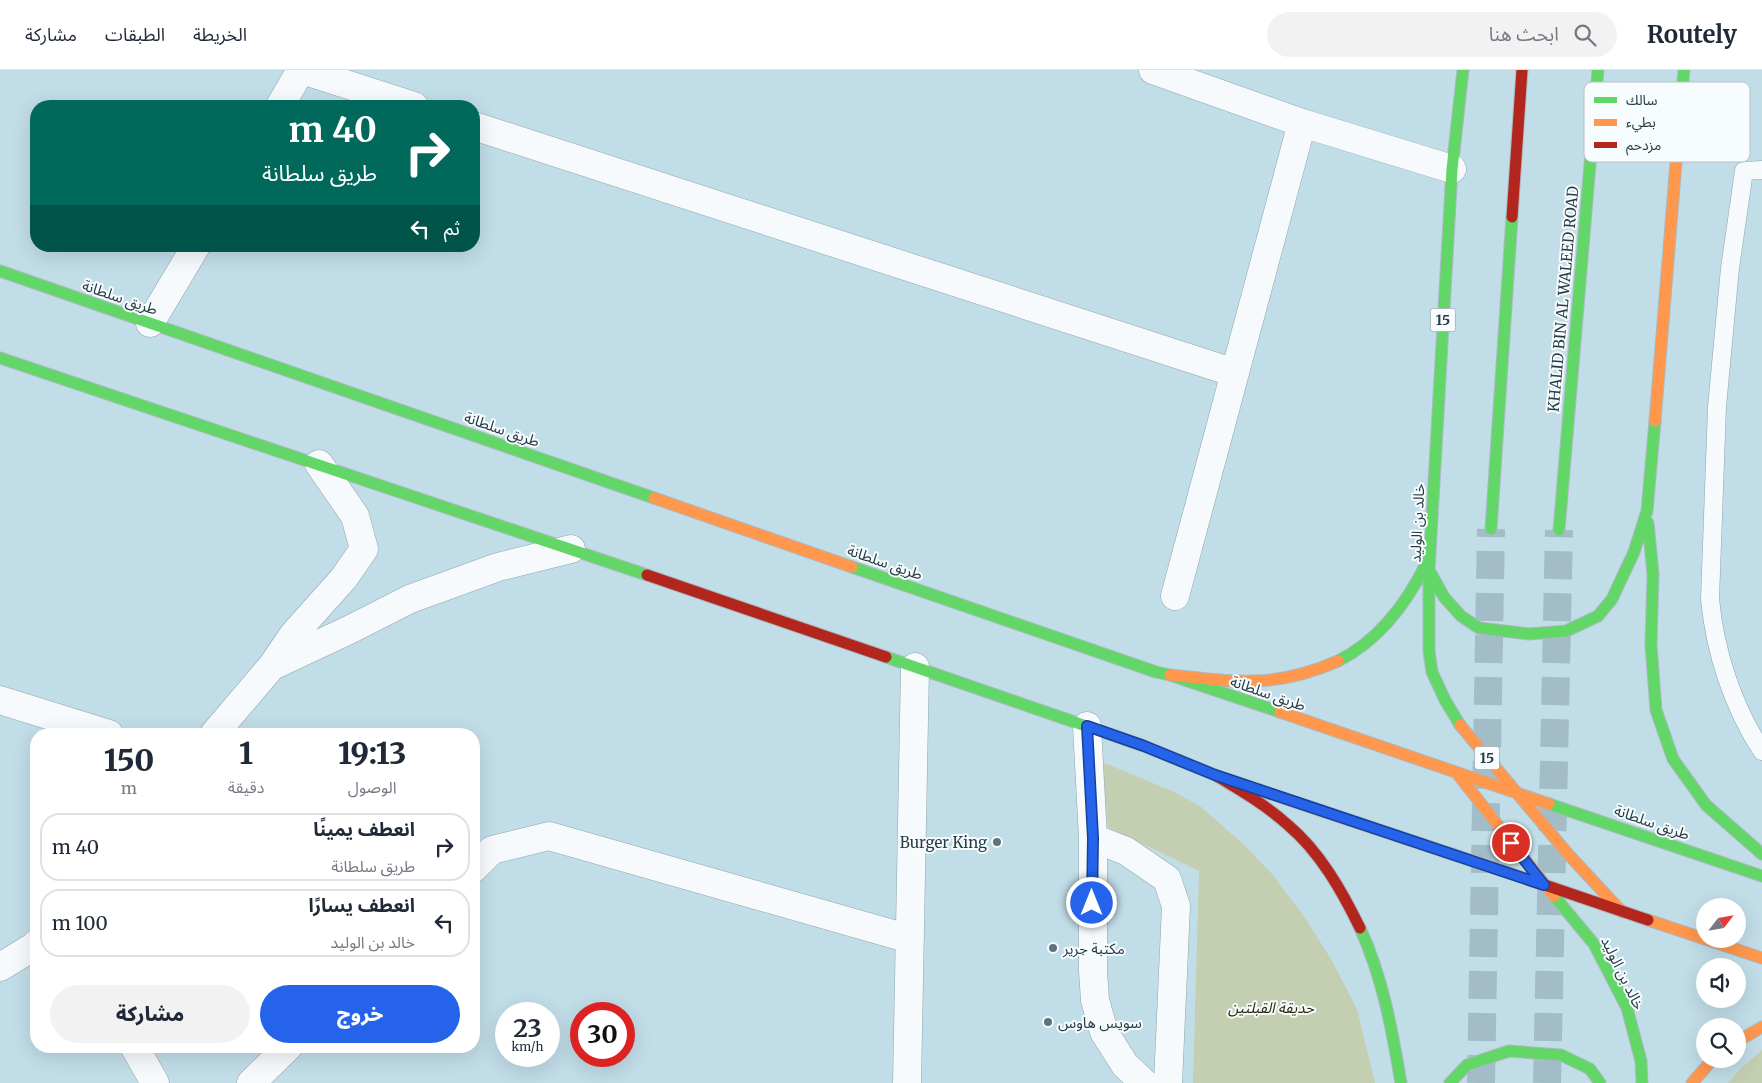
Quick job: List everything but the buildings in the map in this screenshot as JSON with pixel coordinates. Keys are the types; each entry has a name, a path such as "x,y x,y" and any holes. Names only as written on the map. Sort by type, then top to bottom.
{"main road":[{"name":"خالد بن الوليد","path":"1463,70 1452,169 1429,570 1429,651 1432,672 1445,700 1464,731 1568,854 1622,912"},
{"path":"1491,529 1522,70"},
{"name":"KHALID BIN AL WALEED ROAD","path":"1559,530 1590,162"},
{"path":"1676,162 1647,512 1653,574 1651,645 1656,710 1674,759 1706,805 1762,854"},
{"name":"طريق سلطانة","path":"0,271 1156,672 1170,675 1762,876"},
{"path":"0,358 571,549 1144,746 1215,775 1762,958"},
{"path":"1429,570 1444,597 1461,616 1479,628 1529,634 1566,631 1598,616 1612,600 1642,530 1647,512"},
{"path":"1170,675 1260,682 1287,679 1314,672 1338,661 1361,647 1384,629 1403,606 1419,581 1430,554"},
{"name":"خالد بن الوليد","path":"1456,772 1544,885 1594,944 1627,1008 1640,1061 1642,1083"},
{"path":"1215,775 1248,795 1308,845 1356,917 1373,958 1385,998 1401,1083"},
{"path":"1746,1036 1762,1027"},
{"path":"1450,1083 1467,1065 1510,1051 1561,1055 1590,1069 1600,1083"},
{"path":"1692,1083 1705,1068"}],"street":[{"path":"284,100 302,70 395,100"},
{"path":"1153,70 1302,123 1452,169"},
{"path":"1175,596 1302,123"},
{"path":"480,128 1235,373"},
{"path":"150,323 192,252"},
{"path":"219,728 272,666 293,635 344,578 364,549 355,516 320,464"},
{"path":"272,666 410,599 498,567 571,549"},
{"path":"907,1083 915,667"},
{"path":"0,700 90,728"},
{"path":"1087,726 1093,838 1093,971 1095,1000 1104,1032 1125,1065 1144,1083"},
{"path":"480,862 492,850 549,836 910,939"},
{"path":"1093,838 1126,851 1167,879 1176,906 1168,1083"},
{"path":"0,967 30,948"},
{"path":"138,1053 155,1083"},
{"path":"251,1083 282,1053"}],"lane":[{"path":"1762,170 1744,171 1730,268 1717,407 1710,599 1712,619 1722,662 1740,711 1762,751"}],"green space":[{"name":"حدیقة القبلتین","path":"1102,762 1172,791 1200,806 1243,844 1272,874 1303,915 1331,959 1357,1009 1375,1083 1193,1083 1199,871 1108,827"},
{"path":"1762,1050 1762,1083 1728,1083 1741,1068 1746,1068 1746,1064"}],"tunnel":[{"path":"1481,1083 1491,529"},
{"path":"1547,1083 1559,530"}],"traffic: fast":[{"path":"1460,725 1445,700 1432,672 1429,651 1429,570 1452,169 1463,70"},
{"path":"1597,82 1598,70"},
{"path":"1683,82 1684,70"},
{"path":"1559,530 1590,162"},
{"path":"1491,529 1512,217"},
{"path":"0,271 654,498"},
{"path":"0,358 647,575"},
{"path":"1429,570 1444,597 1461,616 1479,628 1529,634 1566,631 1598,616 1612,599 1634,552 1647,511 1655,421"},
{"path":"1648,523 1653,574 1651,645 1656,710 1673,759 1706,805 1762,854"},
{"path":"1338,661 1367,642 1391,619 1411,592 1427,562"},
{"path":"852,567 1156,672 1280,712"},
{"path":"886,657 1144,746 1215,775 1322,811"},
{"path":"1549,804 1762,876"},
{"path":"1554,896 1594,944 1627,1008 1641,1061 1642,1083"},
{"path":"1360,928 1381,985 1401,1083"},
{"path":"1450,1083 1467,1065 1509,1051 1561,1055 1590,1069 1600,1083"}],"traffic: slow":[{"path":"1655,421 1676,162"},
{"path":"654,498 852,567"},
{"path":"1170,675 1235,681 1274,680 1315,670 1338,661"},
{"path":"1280,712 1549,804"},
{"path":"1460,725 1568,854 1622,912"},
{"path":"1456,772 1554,896"},
{"path":"1322,811 1533,881"},
{"path":"1648,920 1762,958"},
{"path":"1746,1036 1762,1027"},
{"path":"1692,1083 1705,1068"}],"traffic: jam":[{"path":"1512,217 1522,70"},
{"path":"647,575 886,657"},
{"path":"1215,775 1262,804 1300,836 1329,873 1346,900 1360,928"},
{"path":"1533,881 1648,920"}],"place":[{"name":"Burger King","path":"997,842"},
{"name":"مكتبة جرير","path":"1053,948"},
{"name":"سويس هاوس","path":"1048,1022"}],"route":[{"path":"1092,903 1093,838 1087,726 1197,766 1215,775 1544,885 1511,843"}]}
